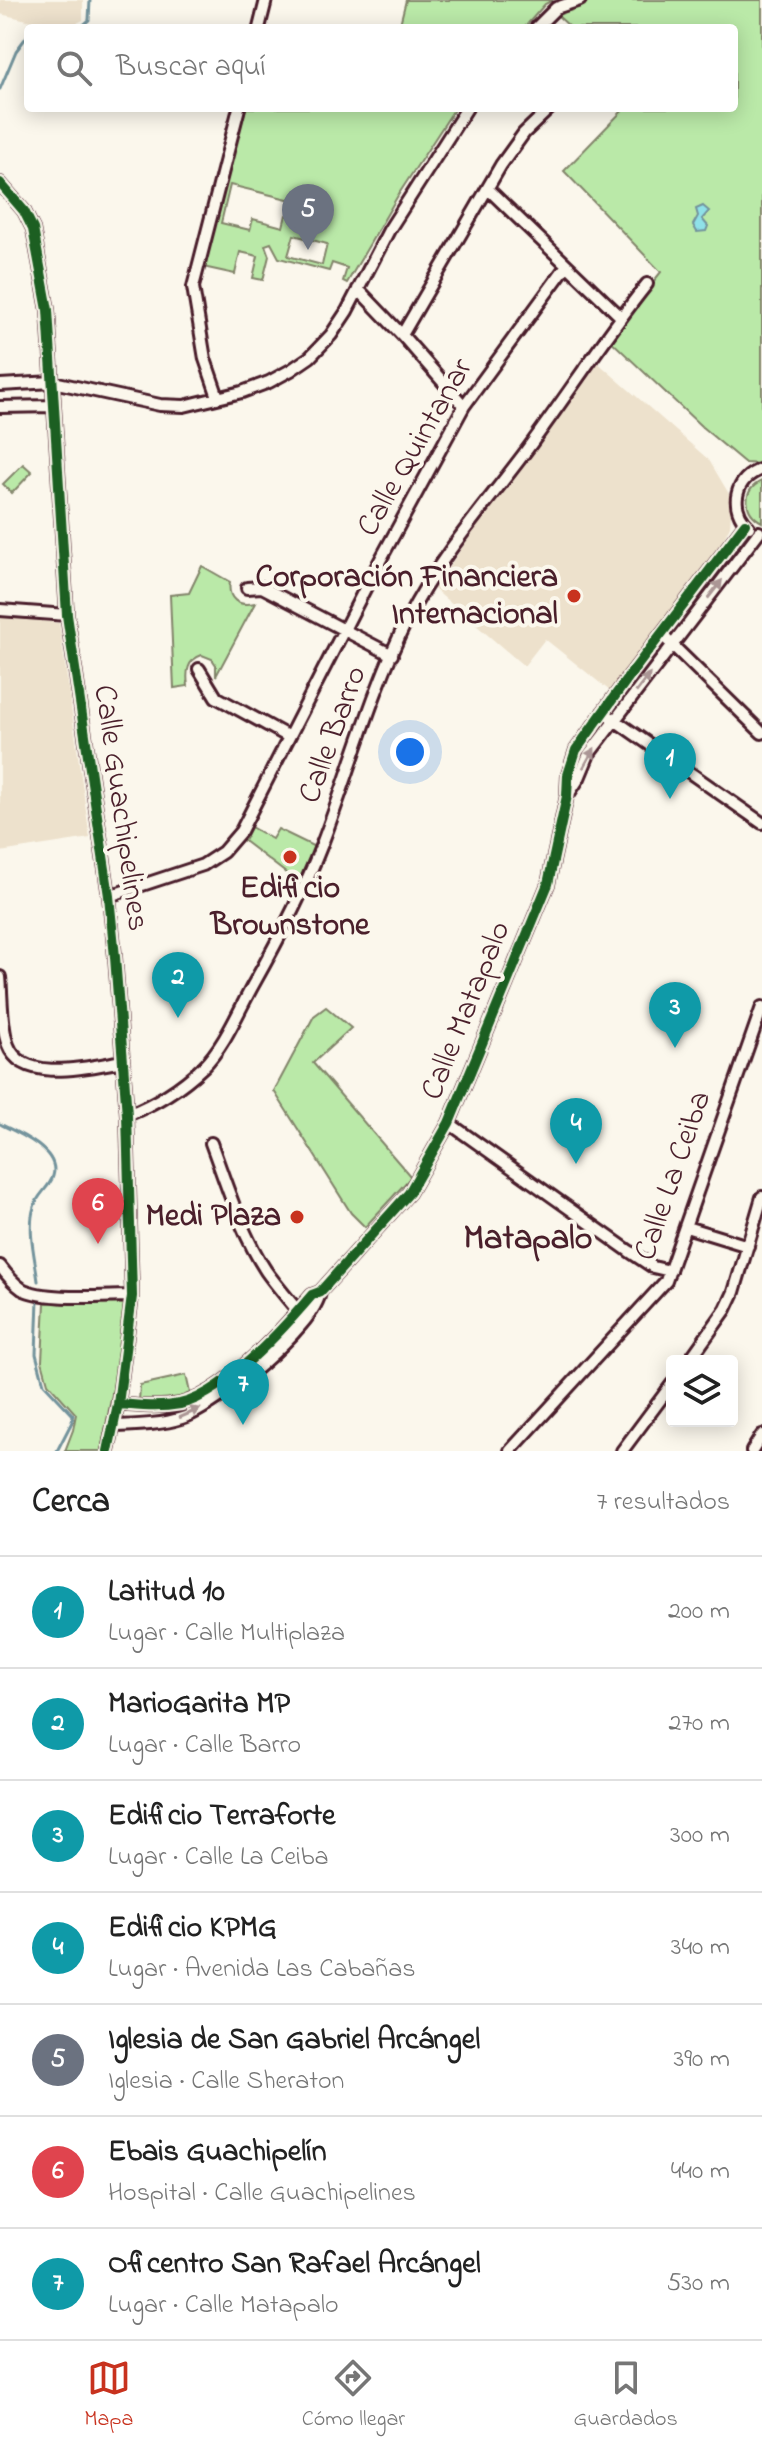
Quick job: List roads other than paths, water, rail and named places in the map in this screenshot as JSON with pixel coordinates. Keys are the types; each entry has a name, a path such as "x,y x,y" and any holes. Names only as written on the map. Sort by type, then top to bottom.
{"street":[{"path":"260,24 266,0"},
{"path":"540,24 567,1 580,0"},
{"path":"218,397 205,359 193,287 238,112"},
{"path":"0,385 53,382 160,405 184,406 269,382 310,357 331,335 347,311 389,230 464,112"},
{"path":"402,335 501,165 524,133 546,112"},
{"name":"Calle Guachipelines","path":"0,183 24,211 33,229 48,310 67,615 109,896 127,1115 132,1296 118,1404 108,1451"},
{"path":"488,189 621,317"},
{"name":"Calle Quintanar","path":"109,896 203,865 223,852 241,831 464,406 567,265"},
{"name":"Calle Barro","path":"127,1115 154,1104 192,1077 205,1065 226,1034 295,909 323,843 375,696 408,618 430,580 476,515 647,284"},
{"path":"358,289 464,406"},
{"path":"0,407 54,406"},
{"path":"760,532 745,524 737,508 738,490 747,477 762,469"},
{"name":"Calle Matapalo","path":"118,1404 154,1408 184,1403 212,1389 257,1354 312,1295 320,1292 409,1193 449,1123 548,884 567,796 568,775 576,750 745,524"},
{"name":"Calle Matapalo","path":"567,796 589,754 760,532"},
{"path":"247,588 262,587 392,655"},
{"path":"0,610 67,615"},
{"path":"661,634 762,733"},
{"path":"199,669 216,697 289,737"},
{"path":"603,712 762,823"},
{"path":"0,977 7,1042 19,1060 40,1069 54,1070 123,1061"},
{"name":"Calle La Ceiba","path":"510,1451 666,1281 762,1007"},
{"path":"449,1123 629,1251 653,1267 670,1271"},
{"path":"211,1143 256,1253 274,1282 298,1311"},
{"path":"693,1355 726,1309 762,1197"},
{"path":"686,1227 748,1246"},
{"path":"0,1266 14,1283 43,1295 132,1296"},
{"name":"Calle Matapalo","path":"114,1426 150,1425 183,1418 216,1401 264,1362 296,1330 319,1302 320,1292"},
{"path":"622,1451 666,1392"},
{"path":"752,1451 762,1435"}],"water":[{"path":"703,206 709,211 702,219 708,226 706,231 697,232 693,225 698,216 696,209"}],"waterway":[{"path":"84,24 89,20 90,0"},
{"path":"0,89 16,51 24,40"},
{"path":"0,1124 36,1144 54,1167 53,1176 36,1203 32,1216 32,1244 38,1281"},
{"path":"38,1299 36,1354 44,1384 73,1415 57,1451"}],"place":[{"name":"Iglesia de San Gabriel Arcángel","path":"308,250"},
{"name":"Corporación Financiera Internacional","path":"574,596"},
{"name":"Latitud 10","path":"670,799"},
{"name":"Edificio Brownstone","path":"290,857"},
{"name":"MarioGarita MP","path":"178,1018"},
{"name":"Edificio Terraforte","path":"675,1048"},
{"name":"Edificio KPMG","path":"576,1164"},
{"name":"Medi Plaza","path":"297,1217"},
{"name":"Ebais Guachipelín","path":"98,1244"},
{"name":"Oficentro San Rafael Arcángel","path":"243,1425"}],"district":[{"name":"Matapalo","path":"528,1240"}]}
